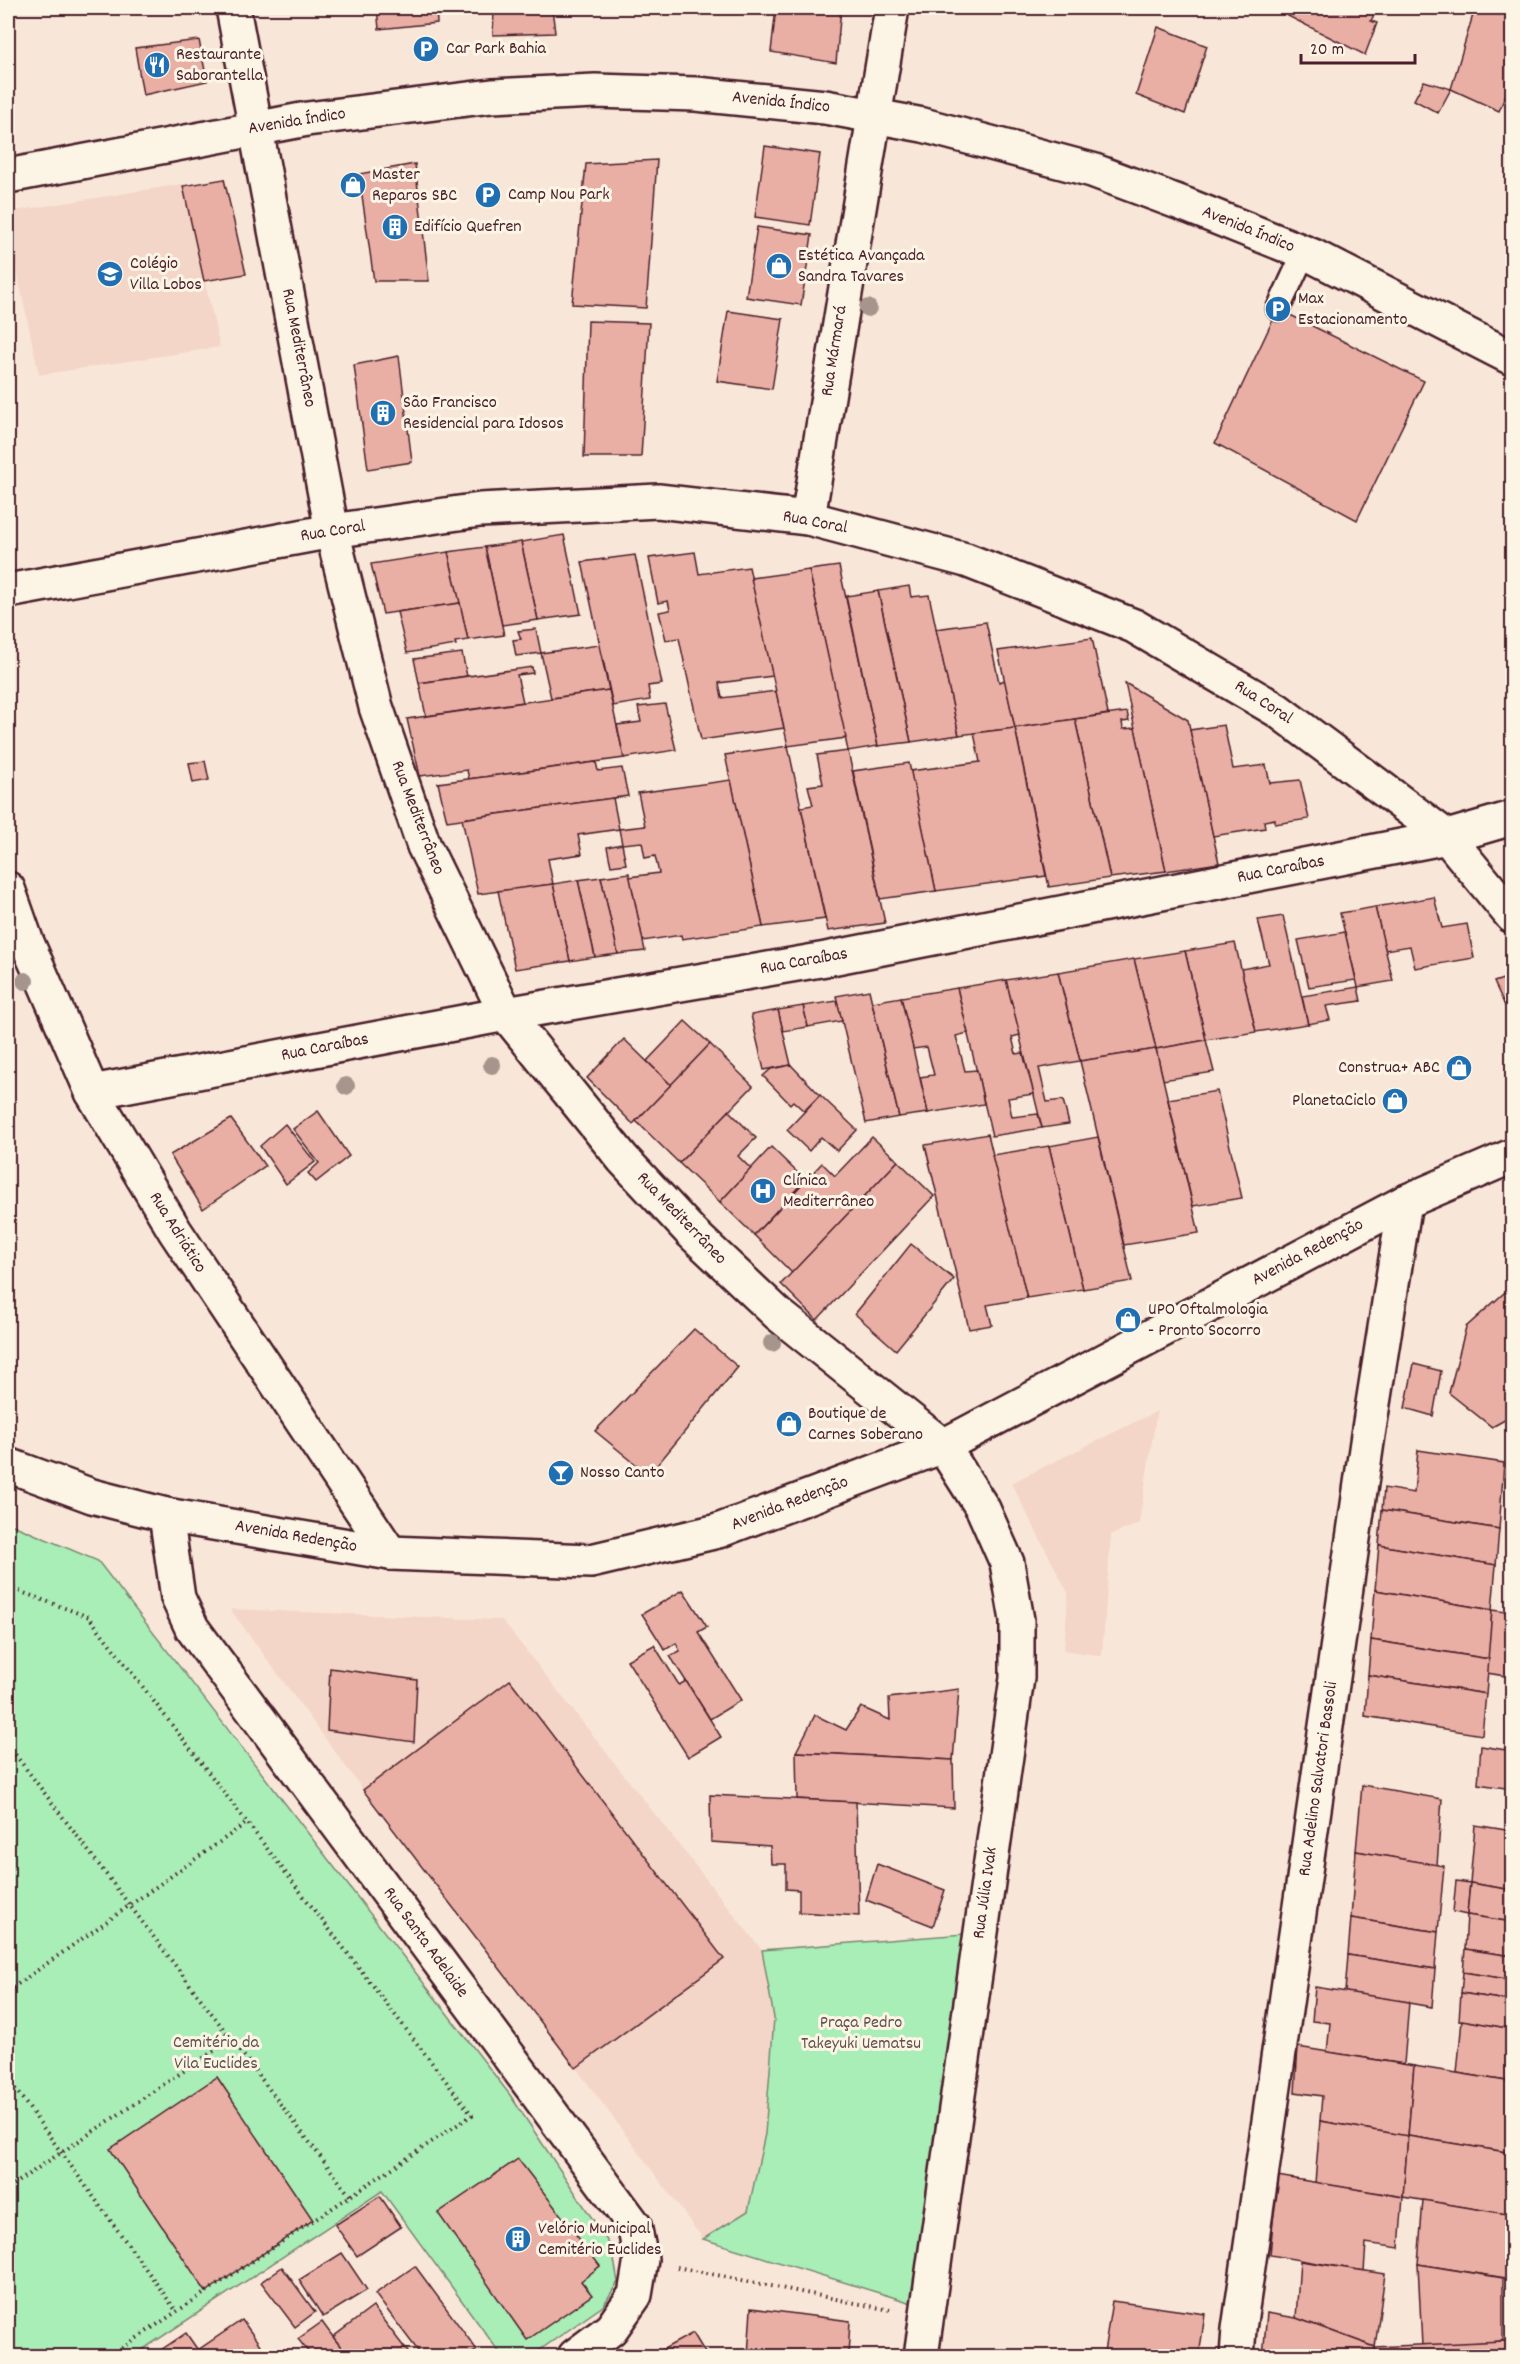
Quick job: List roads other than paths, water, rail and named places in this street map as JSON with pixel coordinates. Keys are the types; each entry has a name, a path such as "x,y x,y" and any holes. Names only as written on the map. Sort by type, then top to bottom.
{"street":[{"name":"Rua Mediterrâneo","path":"233,8 332,531 376,708 424,846 506,1014 623,1159 692,1233 778,1314 943,1446"},
{"name":"Rua Mármará","path":"808,518 892,8"},
{"name":"Avenida Índico","path":"8,176 307,119 492,96 595,91 696,93 825,107 923,125 1092,170 1304,253 1512,358"},
{"name":"Rua Coral","path":"8,591 332,531 480,510 658,501 808,518 966,560 1134,626 1277,710 1447,837 1512,916"},
{"name":"Rua Caraíbas","path":"92,1092 506,1014 826,959 1447,837 1512,818"},
{"name":"Rua Adriático","path":"8,888 26,940 92,1092 175,1231 390,1553"},
{"name":"Avenida Redenção","path":"8,1465 92,1496 166,1515 390,1553 591,1561 718,1532 943,1446 1405,1202 1512,1156"},
{"name":"Rua Adelino Salvatori Bassoli","path":"1237,2356 1365,1459 1405,1202"},
{"name":"Rua Júlia Ivak","path":"921,2356 1017,1678 1017,1620 1007,1563 983,1509 943,1446"},
{"name":"Rua Santa Adelaide","path":"166,1515 178,1598 192,1628 634,2225 641,2259 634,2295 610,2329 574,2356"}],"lane":[{"path":"1278,309 1304,253"}],"place":[{"name":"Car Park Bahia","path":"426,49"},
{"name":"Restaurante Saborantella","path":"157,65"},
{"name":"Master Reparos SBC","path":"353,185"},
{"name":"Camp Nou Park","path":"488,195"},
{"name":"Edifício Quefren","path":"395,227"},
{"name":"Estética Avançada Sandra Tavares","path":"779,266"},
{"name":"Colégio Villa Lobos","path":"110,274"},
{"name":"Max Estacionamento","path":"1278,309"},
{"name":"São Francisco Residencial para Idosos","path":"383,413"},
{"name":"Construa+ ABC","path":"1459,1068"},
{"name":"PlanetaCiclo","path":"1395,1101"},
{"name":"Clínica Mediterrâneo","path":"763,1191"},
{"name":"UPO Oftalmologia - Pronto Socorro","path":"1128,1320"},
{"name":"Boutique de Carnes Soberano","path":"789,1424"},
{"name":"Nosso Canto","path":"561,1473"},
{"name":"Velório Municipal Cemitério Euclides","path":"518,2239"}],"park label":[{"name":"Praça Pedro Takeyuki Uematsu","path":"861,2033"},
{"name":"Cemitério da Vila Euclides","path":"216,2053"}]}
